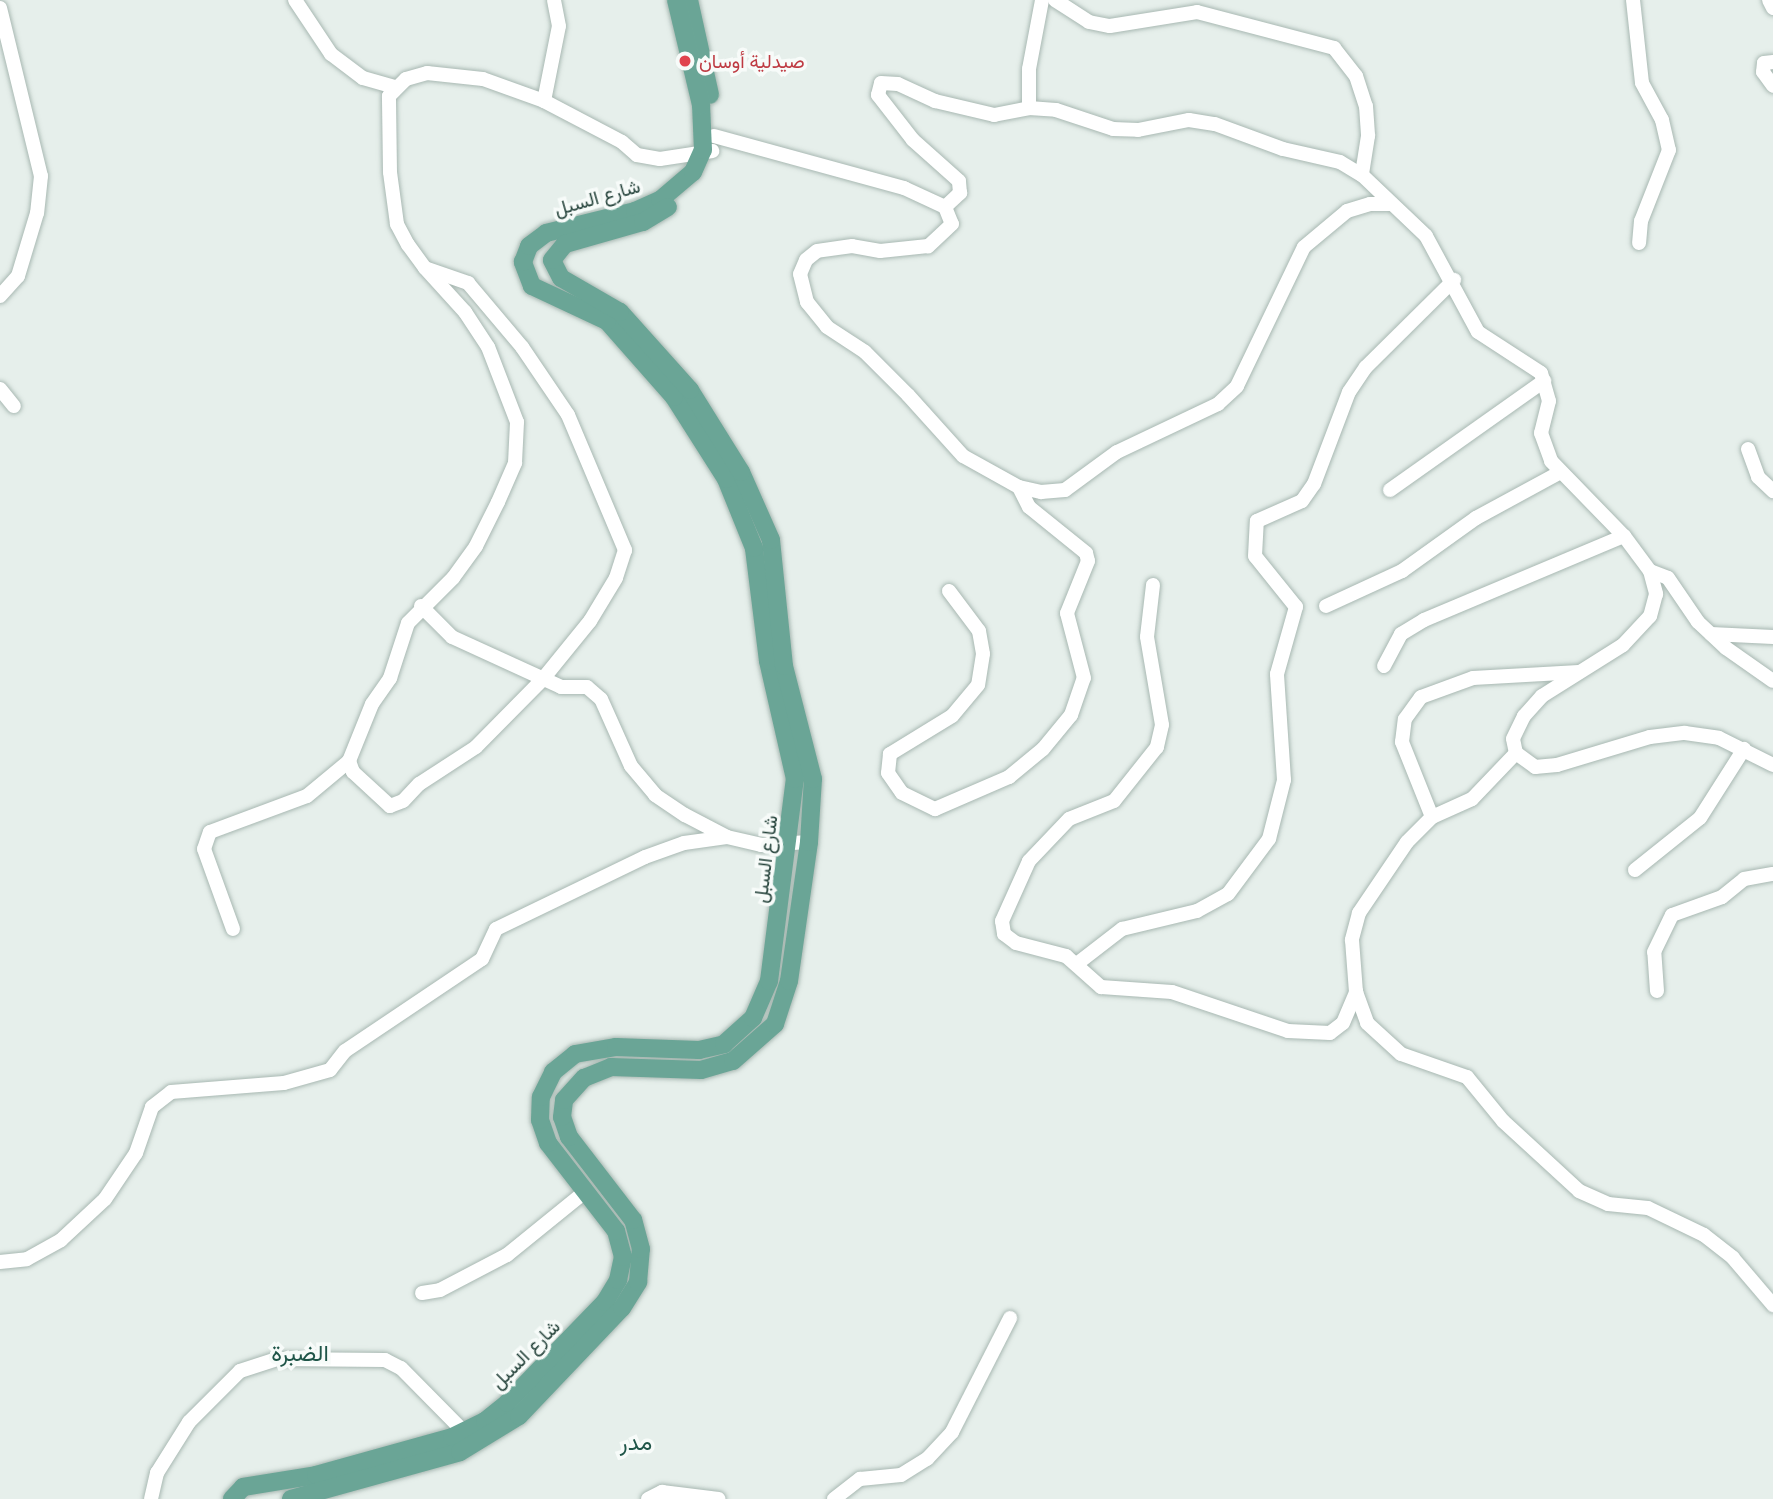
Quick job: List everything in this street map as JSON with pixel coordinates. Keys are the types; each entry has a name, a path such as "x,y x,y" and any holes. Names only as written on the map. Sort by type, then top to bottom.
{"main road":[{"path":"677,0 710,146"},
{"path":"689,0 706,65 710,146"},
{"name":"شارع السبل","path":"291,1499 470,1438 519,1416 622,1308 638,1282 641,1249 632,1220 569,1138 562,1117 564,1100 584,1078 611,1067 701,1070 733,1061 752,1048 775,1024 789,981 809,842 813,779 784,666 771,540 741,472 690,390 620,312 561,278 552,260 565,244 642,222 670,206 699,176 710,146"},
{"name":"شارع السبل","path":"232,1499 243,1487 316,1475 470,1438 507,1403 605,1302 618,1280 623,1257 617,1231 548,1143 540,1120 541,1097 553,1072 575,1054 616,1047 699,1050 724,1044 741,1034 769,981 789,844 795,779 768,661 754,548 726,480 674,397 607,321 532,286 523,262 529,246 547,233 660,200 693,172 710,146"}],"street":[{"path":"295,0 331,54 363,78 394,87"},
{"path":"544,101 559,26 554,0"},
{"path":"1029,108 1029,69 1042,0"},
{"path":"1055,0 1089,23 1110,26 1196,12 1334,48 1356,76 1366,106 1368,136 1362,175"},
{"path":"1633,0 1638,14 1642,83 1662,120 1669,150 1641,221 1639,243"},
{"path":"1769,0 1773,8"},
{"path":"0,8 41,176 37,213 18,276 0,296"},
{"path":"1773,62 1763,63 1763,72 1773,86"},
{"path":"233,929 204,849 210,832 307,796 349,761 372,704 390,678 408,623 421,606 453,578 476,546 515,463 517,422 488,347 466,312 425,268 408,245 393,202 389,96 394,87 427,73 454,74 512,86 622,142 637,155 660,159 710,146 904,188 945,207 952,224 928,247 880,251 852,246 817,251 806,260 800,274 807,302 827,327 865,352 963,456 1019,487 1041,492 1065,490 1117,452 1218,404 1237,386 1304,247 1347,211 1370,204 1391,204"},
{"path":"945,207 960,193 959,181 913,140 878,96 877,88 885,82 898,84 935,101 994,116 1029,108 1056,110 1113,129 1138,130 1189,121 1215,124 1283,149 1340,162 1362,175 1391,204 1412,218 1454,280 1478,332 1541,373 1549,401 1542,433 1559,473 1624,537 1650,571 1656,594 1650,615 1623,645 1542,696 1524,716 1513,739 1516,753 1535,767 1557,765 1650,737 1685,733 1719,738 1744,748 1773,765"},
{"path":"349,761 353,772 390,806 403,801 419,783 476,747 542,680 590,621 616,578 625,550 568,415 522,347 468,283 425,268"},
{"path":"1078,963 1122,929 1197,911 1228,894 1269,839 1284,780 1276,674 1296,607 1255,556 1257,522 1302,501 1314,484 1349,392 1366,368 1454,280"},
{"path":"1390,490 1544,381"},
{"path":"0,389 14,406"},
{"path":"1748,449 1758,477 1773,491"},
{"path":"1326,606 1402,571 1476,518 1559,473"},
{"path":"949,591 979,631 983,654 978,685 952,716 890,754 888,774 902,793 935,809 1009,777 1043,749 1071,715 1084,678 1067,612 1088,561 1086,553 1029,507 1019,487"},
{"path":"1384,666 1401,634 1424,620 1624,537"},
{"path":"1650,571 1668,578 1711,634 1773,681"},
{"path":"1153,586 1146,637 1162,725 1157,747 1114,802 1058,827 1020,871 1017,894 1002,921 1004,934 1016,943 1078,963 1101,987 1172,992 1288,1031 1314,1035 1330,1032 1343,1023 1356,992"},
{"path":"421,606 452,637 542,680 561,687 587,687 601,699 619,745 655,795 727,838"},
{"path":"1711,634 1773,637"},
{"path":"1432,817 1402,742 1405,719 1421,697 1473,677 1581,672"},
{"path":"1635,870 1700,818 1744,748"},
{"path":"1516,753 1472,799 1432,817 1407,842 1359,913 1352,940 1356,992 1367,1023 1401,1054 1467,1077 1503,1121 1579,1191 1608,1204 1648,1208 1704,1235 1732,1258 1773,1305"},
{"path":"0,1262 27,1259 61,1240 105,1199 136,1153 152,1107 171,1092 284,1083 330,1070 345,1051 482,959 496,929 645,857 684,843 727,838 761,845 809,842"},
{"path":"1657,991 1654,952 1672,915 1722,897 1744,879 1773,874"},
{"path":"422,1293 440,1290 506,1255 586,1191"},
{"path":"834,1499 860,1479 901,1475 926,1459 952,1432 1010,1318"},
{"path":"151,1499 157,1473 189,1422 240,1371 276,1359 385,1360 401,1368 470,1438"},
{"path":"648,1499 662,1492 719,1499"}],"place":[{"name":"صيدلية أوسان","path":"685,61"}],"district":[{"name":"الضبرة","path":"300,1352"},
{"name":"مدر","path":"636,1441"}]}
